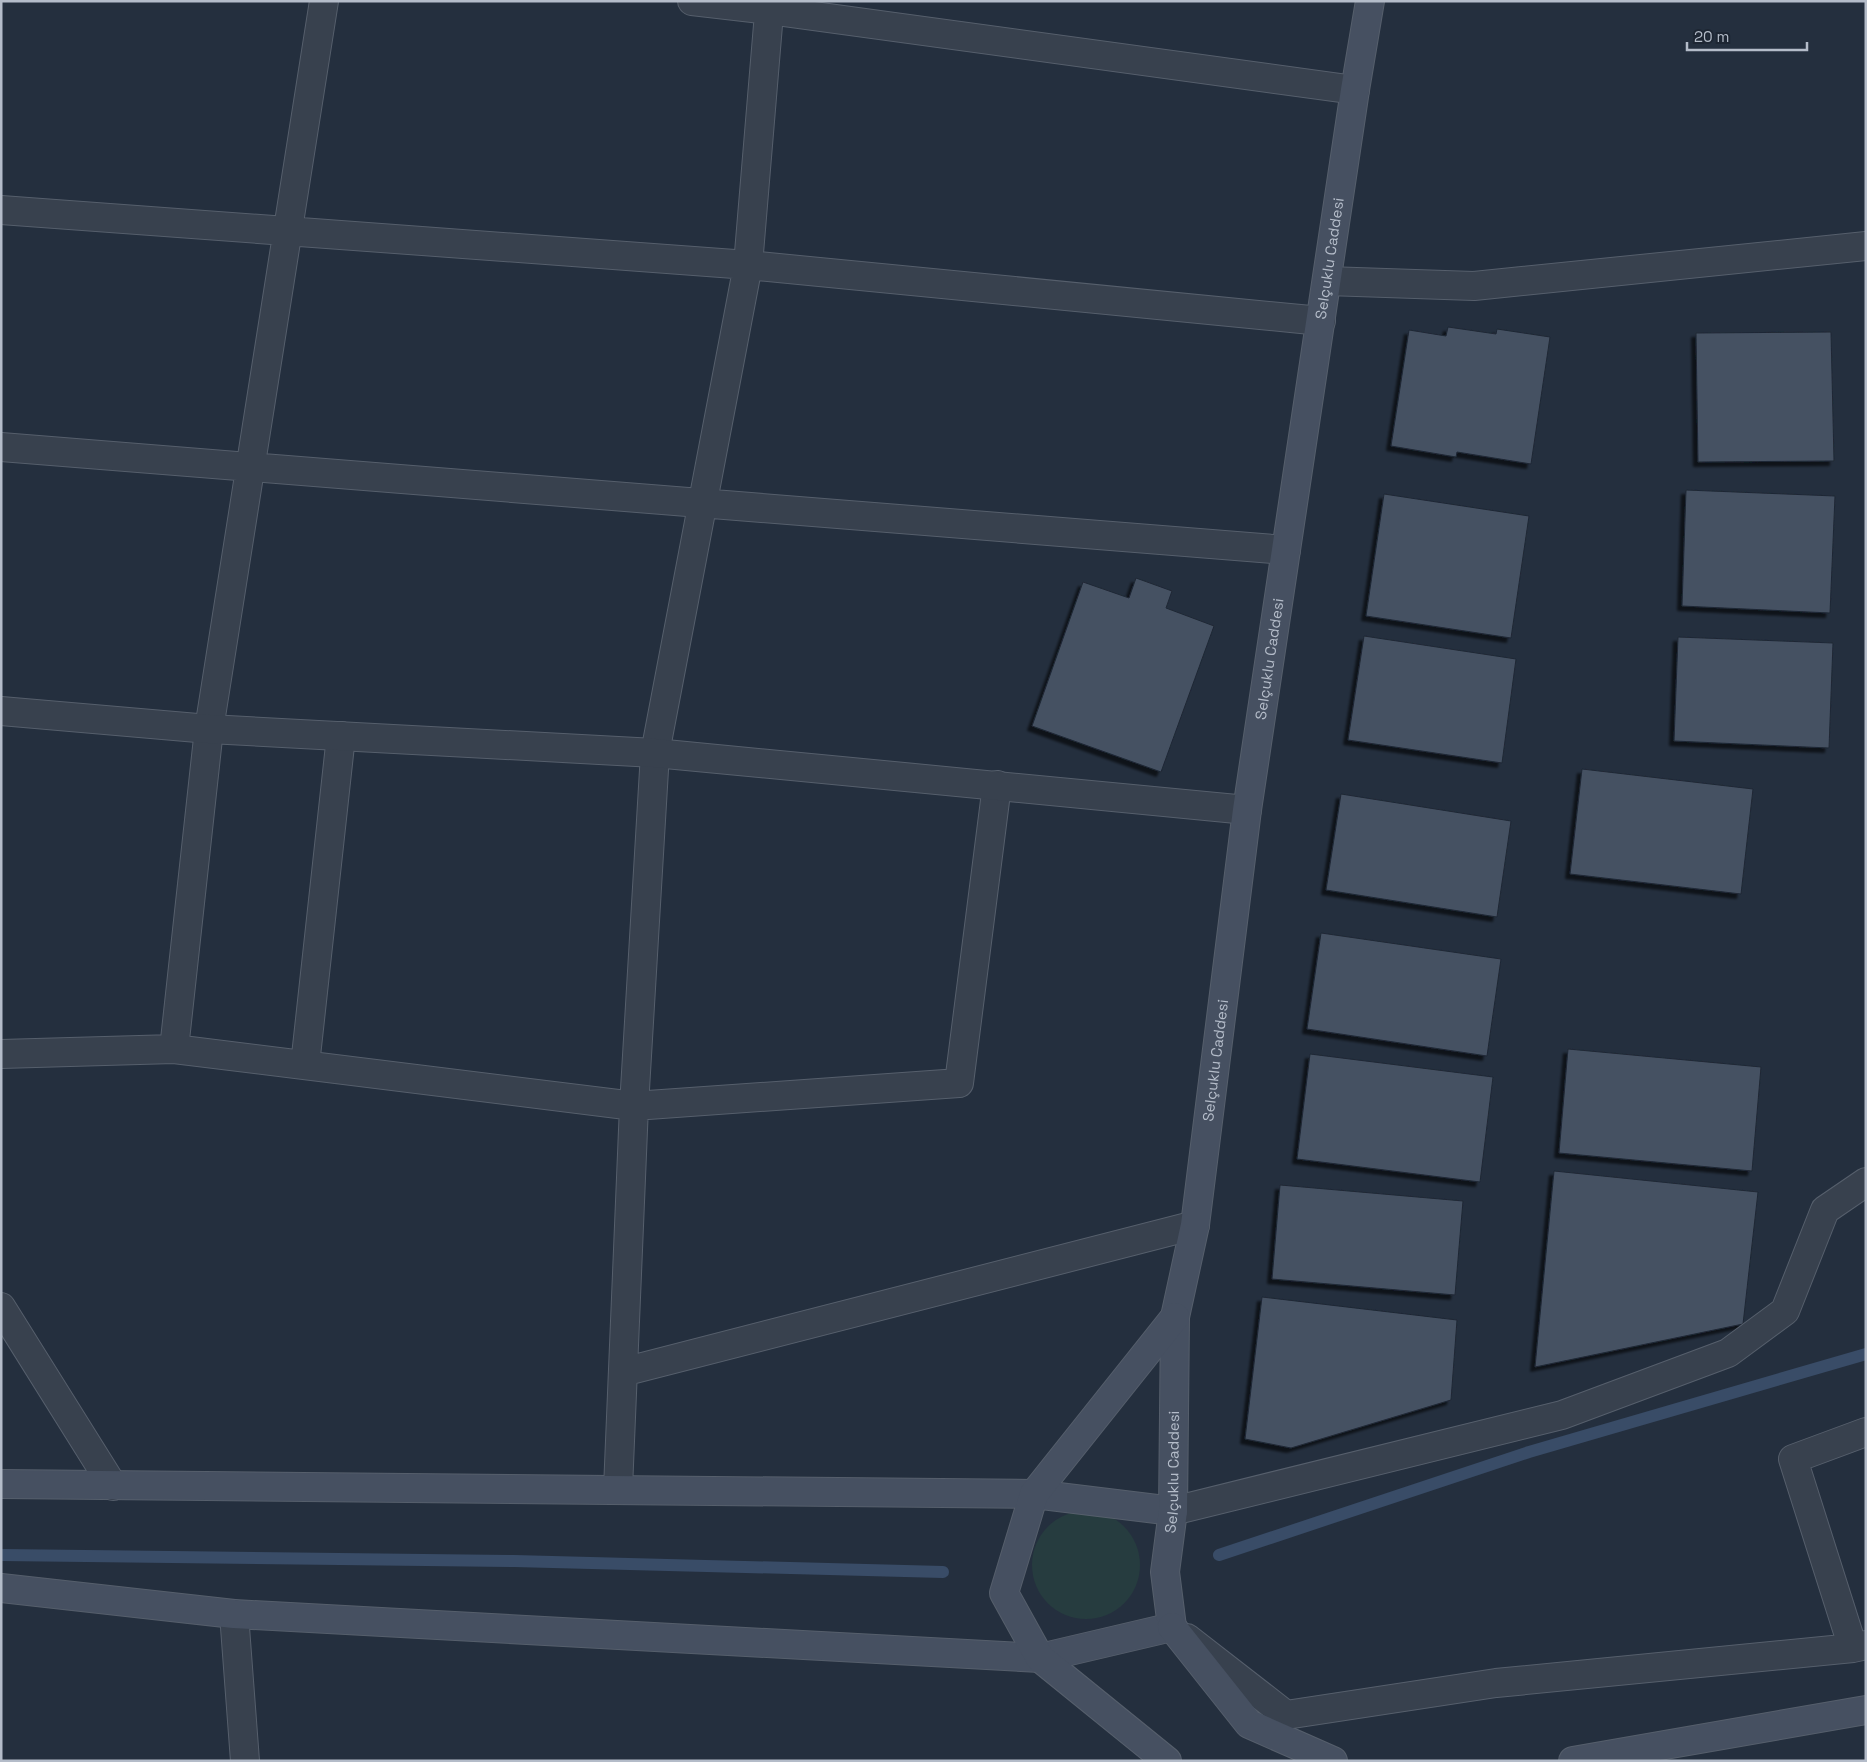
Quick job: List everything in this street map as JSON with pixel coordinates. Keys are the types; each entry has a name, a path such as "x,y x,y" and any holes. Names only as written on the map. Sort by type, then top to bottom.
{"main road":[{"name":"Selçuklu Caddesi","path":"1172,1626 1165,1572 1173,1511 1175,1317 1195,1225 1247,810 1370,1"},
{"name":"Selçuklu Caddesi","path":"1034,1494 1175,1317"},
{"path":"1,1484 1034,1494 1173,1511"},
{"path":"1034,1494 1004,1593 1040,1658 1166,1761"},
{"path":"1,1588 234,1614 1040,1658 1172,1626 1249,1724 1333,1761"},
{"path":"1573,1761 1866,1710"}],"street":[{"path":"174,1049 209,729 324,1"},
{"path":"692,1 770,5 1355,90"},
{"path":"618,1489 634,1106 654,753 748,265 770,5"},
{"path":"1,210 748,265 1321,321"},
{"path":"1327,281 1474,286 1866,246"},
{"path":"1,447 1286,550"},
{"path":"1,711 209,729 654,753 1247,810"},
{"path":"305,1065 341,736"},
{"path":"1,1054 174,1049 634,1106 959,1083 997,785"},
{"path":"1173,1511 1562,1414 1728,1353 1784,1311 1825,1210 1866,1182"},
{"path":"623,1372 1195,1225"},
{"path":"1,1307 113,1486"},
{"path":"1172,1626 1286,1715 1496,1683 1859,1646 1793,1459 1866,1432"},
{"path":"234,1614 245,1761"}],"green space":[{"path":"1086,1511 1107,1515 1124,1527 1136,1544 1140,1565 1136,1586 1124,1603 1107,1615 1086,1619 1065,1615 1048,1603 1036,1586 1032,1565 1036,1544 1048,1527 1065,1515"}],"building":[{"path":"1448,327 1496,334 1497,329 1550,337 1531,464 1457,452 1456,457 1391,446 1409,330 1446,336"},
{"path":"1831,332 1834,461 1698,462 1696,333"},
{"path":"1686,490 1835,496 1830,613 1682,606"},
{"path":"1384,494 1529,516 1511,638 1366,616"},
{"path":"1136,578 1172,591 1166,608 1214,626 1161,772 1032,726 1083,582 1129,598"},
{"path":"1364,636 1516,659 1502,763 1348,740"},
{"path":"1678,637 1833,643 1829,748 1674,741"},
{"path":"1582,769 1753,789 1741,894 1570,874"},
{"path":"1341,794 1511,821 1497,917 1326,890"},
{"path":"1321,933 1501,959 1487,1056 1307,1029"},
{"path":"1568,1049 1761,1067 1752,1171 1559,1153"},
{"path":"1310,1054 1493,1077 1480,1182 1297,1159"},
{"path":"1554,1171 1758,1192 1743,1324 1535,1367"},
{"path":"1280,1185 1463,1201 1455,1295 1272,1279"},
{"path":"1262,1297 1457,1320 1451,1400 1291,1448 1245,1439"}],"waterway":[{"path":"1219,1555 1529,1452 1866,1354"},
{"path":"1,1555 514,1561 943,1572"}]}
